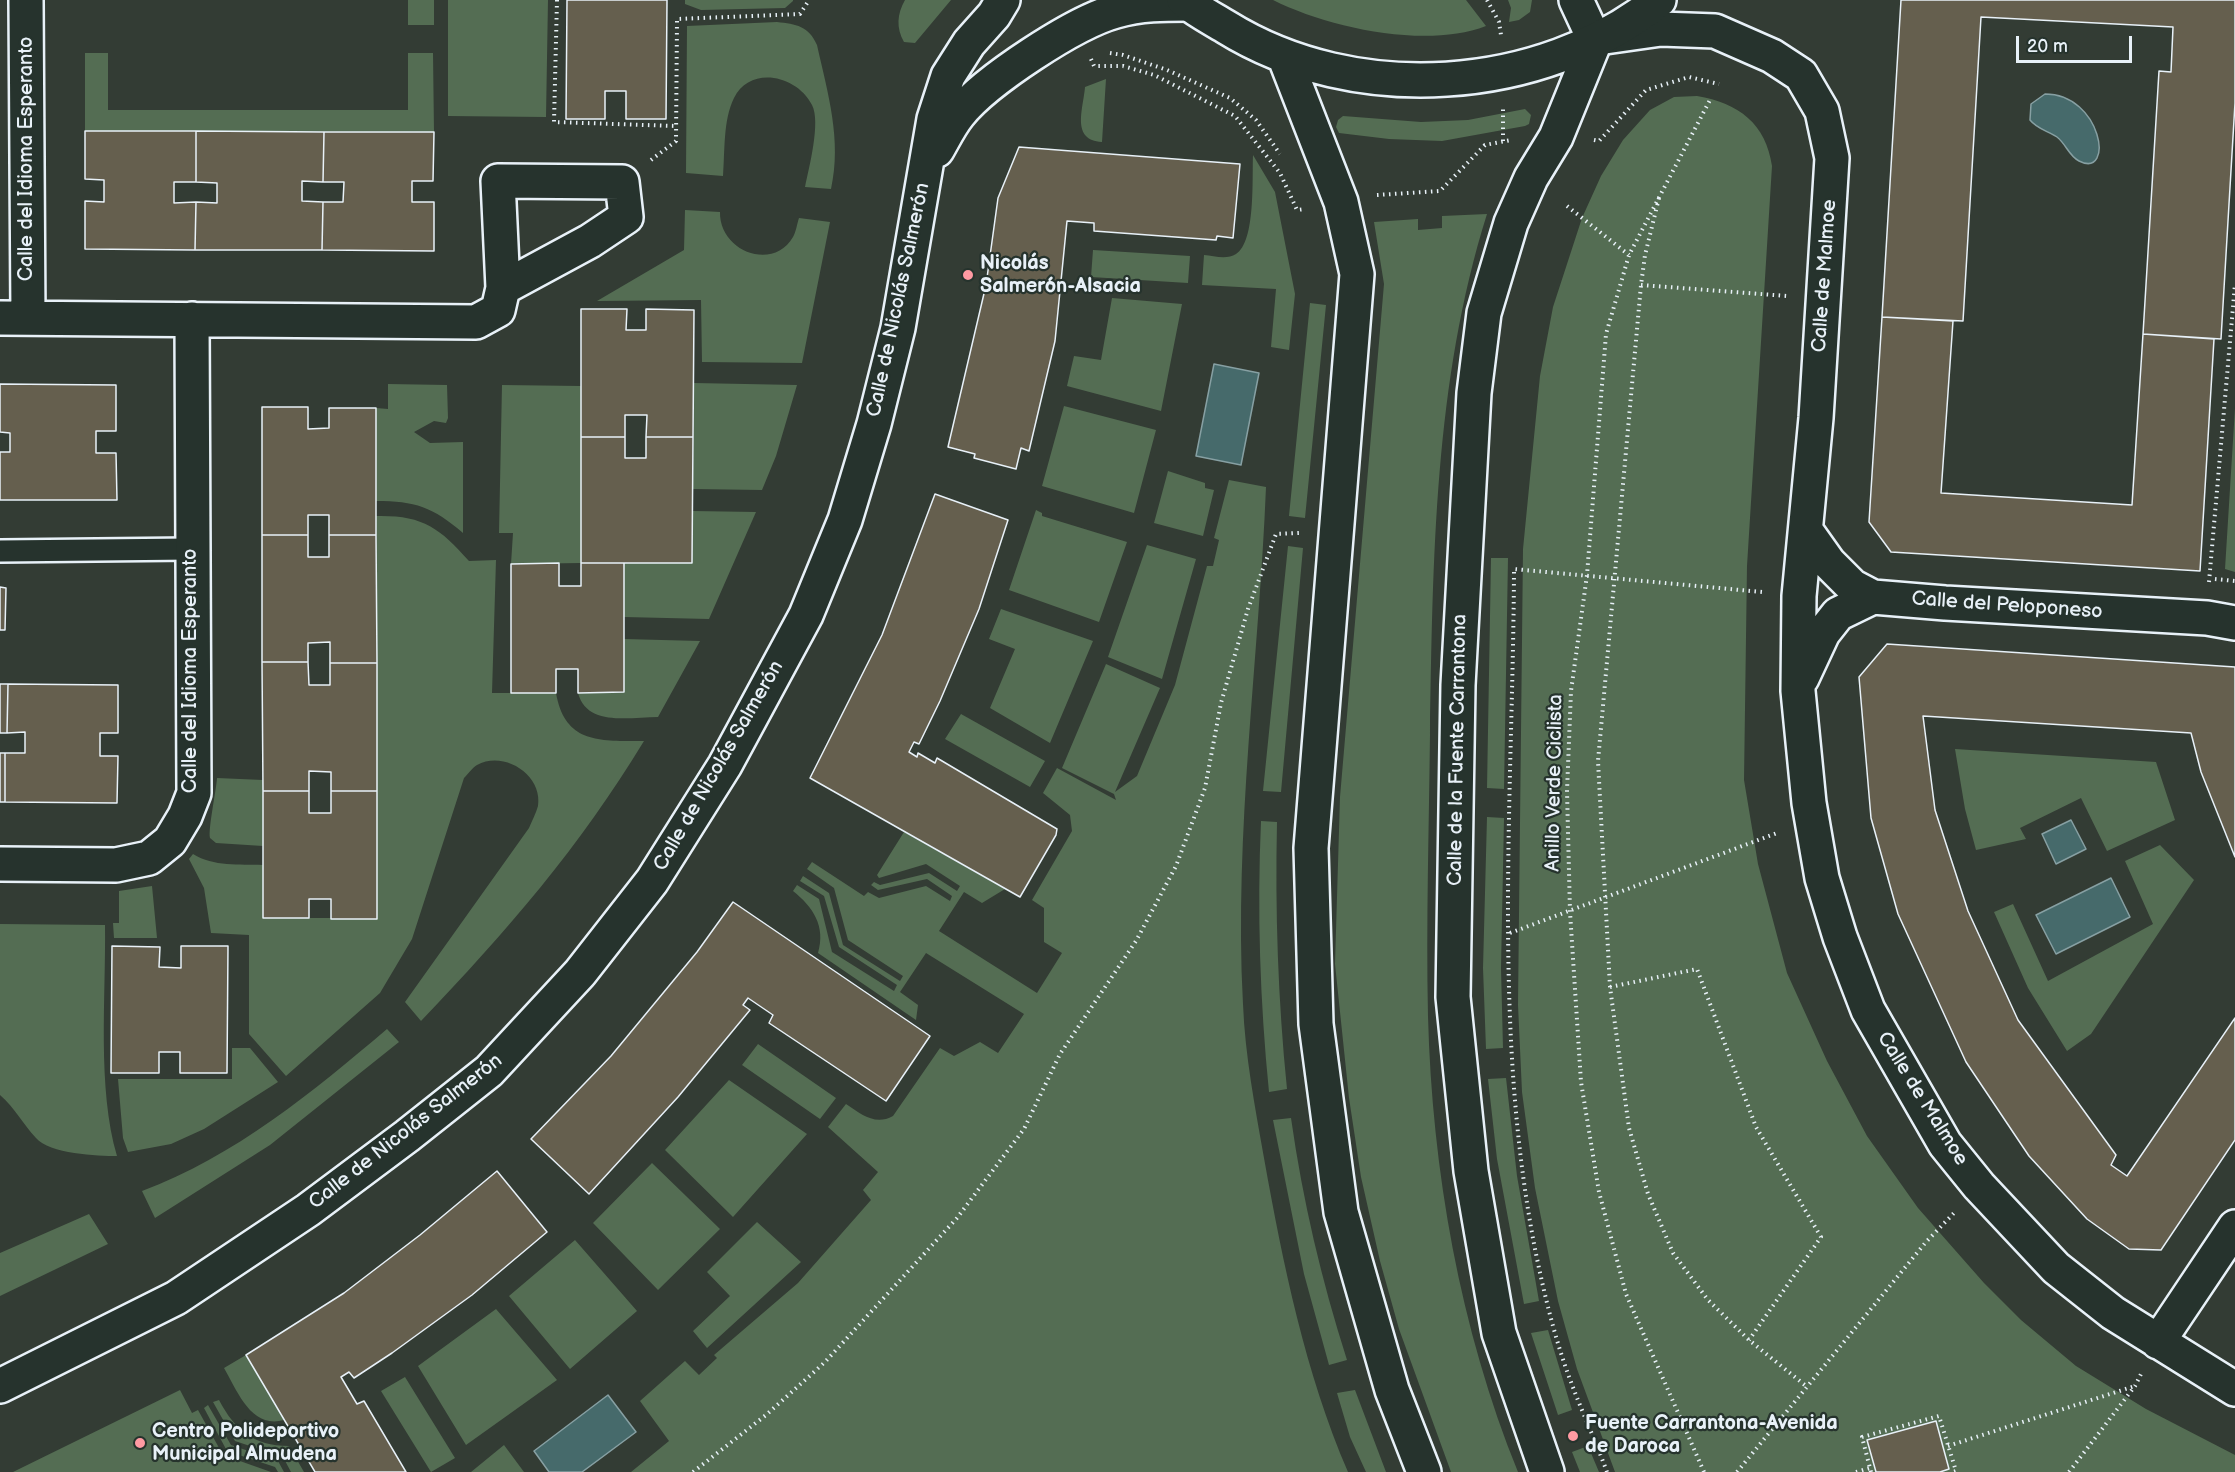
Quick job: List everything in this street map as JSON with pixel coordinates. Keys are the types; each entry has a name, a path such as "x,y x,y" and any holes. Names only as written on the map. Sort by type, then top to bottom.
{"street":[{"name":"Calle del Idioma Esperanto","path":"26,0 14,318 476,322 498,310 503,288 498,182 622,182"},
{"name":"Calle de Nicolás Salmerón","path":"0,1386 176,1298 308,1210 407,1136 489,1071 580,973 652,881 725,765 806,615 845,520 874,424 898,328 934,119 948,75 969,43 994,15 1003,0"},
{"path":"1576,0 1600,39"},
{"path":"1187,2 1243,38 1285,58 1370,77 1441,80 1504,71 1544,62 1600,39 1659,0"},
{"name":"Calle de Nicolás Salmerón","path":"928,164 959,114 996,81 1042,47 1113,12 1146,4 1187,2"},
{"name":"Calle de Malmoe","path":"1600,39 1661,29 1715,31 1773,56 1801,75 1822,111 1832,158 1807,532 1799,596 1798,691 1811,820 1822,878 1840,937 1868,1010 1945,1144 1979,1186 2056,1268 2113,1313 2235,1389"},
{"name":"Calle de la Fuente Carrantona","path":"1547,1472 1499,1333 1471,1171 1453,997 1458,685 1474,393 1484,312 1515,214 1530,178 1556,137 1600,39"},
{"path":"1285,58 1341,202 1357,274 1356,320 1336,532 1311,848 1316,1024 1341,1212 1392,1390 1424,1472"},
{"path":"503,288 590,241 626,217 622,182"},
{"name":"Calle del Idioma Esperanto","path":"0,864 116,865 149,858 170,841 185,816 194,792 192,319"},
{"name":"Calle del Peloponeso","path":"1807,532 1840,575 1852,586 1873,597 2221,620"},
{"name":"Calle de Malmoe","path":"1798,691 1808,662 1823,633 1838,614 1873,597"},
{"path":"2158,1342 2235,1227"}],"lane":[{"path":"0,551 192,549"}],"path":[{"path":"557,0 554,122 676,126"},
{"path":"622,182 676,141 677,19 800,14 808,0"},
{"path":"1105,46 1110,55 1123,55 1167,70 1230,98 1256,120 1286,164"},
{"path":"1087,51 1094,66 1123,66 1154,75 1235,116 1280,173 1297,210 1363,196 1440,191 1485,145 1503,141"},
{"path":"1599,141 1646,90 1689,77 1719,84"},
{"name":"Anillo Verde Ciclista","path":"1704,1472 1626,1294 1599,1192 1581,1082 1570,912 1567,790 1571,691 1587,575 1606,334 1629,255 1711,98"},
{"path":"1662,189 1645,255 1641,285 1598,761 1610,987 1629,1128 1648,1194 1673,1253 1708,1300 1749,1340 1806,1386"},
{"path":"1567,207 1629,255"},
{"path":"2221,620 2210,579 2235,284"},
{"path":"1641,285 1823,298"},
{"path":"693,1472 766,1415 825,1362 957,1218 1024,1129 1060,1054 1136,941 1176,866 1205,788 1221,703 1248,609 1276,534 1336,532"},
{"path":"1607,1472 1570,1381 1535,1249 1524,1179 1512,1067 1510,933 1514,569 1799,596"},
{"path":"2210,579 2235,581"},
{"path":"1510,933 1811,820"},
{"path":"1610,987 1697,969 1756,1127 1821,1237 1749,1340"},
{"path":"1737,1472 1926,1242 1979,1186"},
{"path":"2069,1472 2135,1386 2158,1342"},
{"path":"1948,1446 2135,1386"},
{"path":"1856,1472 1871,1470 1862,1437 1939,1416 1956,1471 1953,1472"}],"green space":[{"path":"408,0 434,0 434,25 408,25"},
{"path":"448,0 548,0 546,117 448,116"},
{"path":"685,0 793,1 785,8 701,10 685,4"},
{"path":"905,0 951,0 915,43 904,42 900,32 899,16"},
{"path":"1273,0 1466,0 1486,26 1462,33 1435,36 1378,32 1321,19"},
{"path":"1508,0 1532,0 1530,12 1519,20 1509,22 1511,8"},
{"path":"777,22 801,27 810,34 817,45 834,135 834,171 831,189 805,187 815,122 812,105 796,87 773,78 751,81 741,88 734,98 726,126 723,176 686,173 687,26"},
{"path":"85,53 108,53 108,110 408,110 408,53 433,53 434,132 85,131"},
{"path":"1106,79 1102,142 1086,136 1082,130 1081,114 1085,87"},
{"path":"1697,96 1726,104 1748,118 1764,138 1772,166 1747,566 1744,780 1758,864 1787,973 1827,1061 1867,1136 1918,1208 1984,1283 2021,1320 2076,1366 2146,1409 2235,1455 2235,1472 1615,1472 1577,1369 1558,1301 1535,1188 1522,1092 1518,1005 1523,549 1540,376 1553,307 1582,218 1601,176 1623,140 1650,110 1674,97"},
{"path":"1525,109 1531,115 1529,124 1525,126 1442,141 1389,139 1339,133 1336,127 1338,120 1343,116 1421,122 1468,120"},
{"path":"1253,155 1275,192 1295,294 1289,350 1271,347 1276,289 1202,285 1204,255 1232,256 1242,247 1247,237 1252,208"},
{"path":"685,210 720,212 722,226 728,237 737,246 761,255 784,248 794,235 799,218 830,222 802,363 702,362 701,300 597,301 684,250"},
{"path":"1487,214 1469,277 1456,342 1446,406 1435,537 1427,910 1428,1016 1436,1132 1453,1248 1480,1362 1518,1472 1451,1472 1399,1329 1380,1261 1361,1177 1349,1098 1335,964 1340,797 1384,284 1374,222 1418,219 1418,230 1442,228 1442,216"},
{"path":"1093,250 1190,256 1188,283 1091,277"},
{"path":"1112,298 1182,304 1161,411 1067,386 1074,356 1101,360"},
{"path":"1310,303 1326,305 1305,518 1289,516"},
{"path":"694,383 797,385 776,456 762,490 693,489"},
{"path":"388,384 447,385 448,418 446,423 434,421 414,432 430,443 463,442 463,533 433,511 423,507 402,502 376,501 376,408 388,409"},
{"path":"502,385 581,386 581,563 511,564 513,533 499,533"},
{"path":"1064,406 1156,430 1134,513 1042,486"},
{"path":"2235,408 2235,572 2225,569"},
{"path":"1168,471 1205,483 1205,488 1214,490 1203,536 1154,523"},
{"path":"1229,480 1266,487 1244,810 1241,939 1248,1062 1271,1198 1297,1317 1319,1396 1348,1472 631,1472 669,1441 640,1401 685,1361 699,1375 717,1358 714,1355 798,1283 871,1200 863,1190 878,1172 828,1127 846,1104 868,1118 880,1120 893,1116 940,1048 954,1056 980,1042 998,1053 1024,1014 926,953 900,992 918,1005 916,1020 818,953 820,934 816,918 793,891 797,885 819,899 832,952 894,991 897,985 839,947 824,896 800,881 803,876 829,893 843,945 900,981 903,976 848,940 834,888 807,869 812,862 864,896 868,892 879,898 926,886 950,901 952,896 927,879 878,890 871,885 874,882 880,885 929,873 957,891 960,886 926,864 879,878 877,875 904,832 1005,889 982,903 964,892 939,931 1037,993 1062,953 1044,942 1044,908 1032,900 1072,831 1070,815 1043,793 1057,768 1116,800 1114,794 1062,768 1106,664 1160,688 1115,792 1137,776 1175,685 1207,566 1213,566 1219,540 1214,538"},
{"path":"1036,510 1042,513 1042,516 1127,542 1099,622 1009,590"},
{"path":"692,511 756,512 709,619 624,617 624,563 692,563"},
{"path":"376,516 406,518 428,525 448,539 469,561 496,560 492,693 556,693 567,722 576,731 599,739 644,741 568,853 512,921 421,1021 405,1002 529,828 538,806 538,795 534,784 520,768 509,763 488,761 473,768 464,778 412,939 380,993 286,1076 249,1034 249,935 211,933 204,888 189,859 193,854 218,863 263,865 263,918 377,918"},
{"path":"1147,545 1196,559 1162,679 1108,657"},
{"path":"1288,546 1303,548 1281,792 1263,791"},
{"path":"1491,558 1508,558 1504,789 1487,788"},
{"path":"1001,609 1093,641 1050,743 990,708 1015,649 989,639"},
{"path":"624,639 700,641 658,717 611,718 600,716 583,704 578,693 624,692"},
{"path":"961,714 1045,761 1030,787 945,739"},
{"path":"1955,749 2156,762 2175,820 2107,851 2081,798 2020,828 2026,839 1976,850 1965,809"},
{"path":"217,778 263,780 263,846 216,843 210,838"},
{"path":"1487,817 1504,818 1501,968 1503,1048 1486,1049 1483,968"},
{"path":"1261,821 1277,822 1278,956 1287,1089 1269,1092 1260,956"},
{"path":"2160,845 2194,880 2091,1034 2067,1051 2028,988 1994,912 2013,904 2048,981 2153,924 2125,861"},
{"path":"152,886 157,938 114,938 113,923 119,923 119,891"},
{"path":"0,924 105,925 105,1072 111,1130 117,1156 74,1153 51,1148 36,1138 0,1095"},
{"path":"387,1029 399,1042 270,1145 155,1218 142,1191 176,1177 241,1141 302,1099"},
{"path":"758,1044 836,1098 820,1119 742,1065"},
{"path":"232,1048 250,1048 278,1082 204,1129 171,1144 128,1152 123,1138 118,1079 232,1079"},
{"path":"1506,1078 1517,1176 1539,1301 1524,1304 1497,1159 1488,1079"},
{"path":"729,1080 807,1134 733,1217 665,1150"},
{"path":"1291,1118 1314,1240 1347,1360 1329,1365 1304,1274 1273,1120"},
{"path":"652,1163 720,1229 658,1290 593,1223"},
{"path":"89,1214 108,1244 0,1296 0,1253"},
{"path":"757,1222 801,1262 707,1348 693,1331 730,1296 707,1272"},
{"path":"575,1240 637,1311 570,1369 509,1296"},
{"path":"496,1309 557,1380 466,1445 418,1366"},
{"path":"1548,1330 1572,1410 1558,1415 1531,1333"},
{"path":"246,1355 284,1420 263,1419 254,1414 240,1397 224,1368"},
{"path":"405,1377 455,1458 431,1472 381,1391"},
{"name":"Centro Polideportivo Municipal Almudena","path":"180,1390 192,1413 198,1410 223,1455 271,1472 13,1472"},
{"path":"1355,1390 1386,1472 1366,1472 1350,1437 1337,1393"},
{"path":"219,1400 232,1420 246,1434 265,1443 289,1446 304,1472 291,1472 283,1457 235,1441 213,1402"},
{"path":"208,1405 231,1445 278,1461 284,1472 278,1472 275,1467 227,1451 204,1408"},
{"path":"504,1445 524,1472 471,1472"},
{"path":"1588,1446 1599,1472 1580,1472 1572,1452"}],"water":[{"path":"2045,94 2064,98 2079,107 2090,120 2097,134 2099,148 2097,158 2090,163 2079,161 2057,137 2039,128 2030,120 2031,104"},
{"path":"1214,364 1259,373 1241,465 1196,456"},
{"path":"2071,820 2086,849 2056,864 2042,834"},
{"path":"2111,878 2130,917 2056,954 2036,915"},
{"path":"608,1395 636,1432 582,1472 549,1472 534,1451"}],"building":[{"path":"567,0 667,0 666,119 626,119 626,91 605,91 605,119 566,119"},
{"path":"1901,0 2235,0 2235,103 2221,339 2143,334 2159,71 2171,72 2173,27 1981,17 1963,321 1882,317"},
{"path":"85,131 196,131 196,182 174,182 174,203 196,202 195,250 85,249 85,201 104,202 104,180 85,179"},
{"path":"196,131 324,132 323,182 302,181 302,201 323,202 322,250 195,250 196,202 217,203 217,183 196,182"},
{"path":"324,132 434,132 433,181 412,181 412,202 434,202 434,251 322,250 323,202 343,202 344,182 323,182"},
{"path":"1019,147 1240,164 1233,238 1217,236 1216,240 1094,231 1094,223 1067,221 1055,341 1029,451 1021,448 1016,469 974,458 975,454 948,447 986,285 998,198"},
{"path":"581,309 627,309 626,330 646,330 646,309 694,310 693,437 646,437 647,415 625,415 625,437 581,437"},
{"path":"1882,317 1953,321 1941,493 2132,505 2143,334 2214,339 2200,571 1891,552 1869,522"},
{"path":"0,384 116,385 116,431 96,431 96,453 116,453 117,500 0,500 0,452 10,452 10,433 0,432"},
{"path":"262,407 308,407 308,429 329,428 329,408 376,408 376,535 329,535 329,515 308,515 308,535 262,535"},
{"path":"581,437 625,437 625,458 646,458 646,437 693,437 692,563 581,563"},
{"path":"935,494 1008,520 979,609 940,701 919,744 914,742 909,752 917,757 918,753 935,763 937,758 1057,829 1056,835 1020,897 810,778 882,635"},
{"path":"262,535 308,535 308,557 329,557 329,535 376,535 377,663 330,663 330,642 308,643 308,662 262,662"},
{"path":"559,563 559,586 581,586 581,563 624,563 624,692 578,693 578,669 556,669 556,693 511,693 511,564"},
{"path":"0,587 6,588 5,630 0,630"},
{"path":"1887,644 2235,667 2235,857 2201,772 2191,733 1923,716 1935,810 1968,911 2018,1020 2116,1155 2111,1165 2127,1176 2235,1018 2235,1140 2161,1250 2129,1249 2087,1219 2029,1156 1966,1062 1898,914 1871,818 1859,677"},
{"path":"262,662 308,662 309,685 330,685 330,663 377,663 377,791 331,791 331,772 309,771 309,791 263,791"},
{"path":"0,684 8,684 7,733 0,733"},
{"path":"8,684 118,685 118,733 100,733 100,756 118,756 117,803 5,802 5,753 25,753 25,732 7,733"},
{"path":"0,753 5,753 5,802 0,802"},
{"path":"263,791 309,791 309,813 331,813 331,791 377,791 377,919 331,919 331,899 309,899 309,918 263,918"},
{"path":"733,902 930,1036 886,1101 769,1023 773,1015 748,998 743,1005 750,1010 678,1097 589,1194 531,1139 611,1056 697,952"},
{"path":"112,946 160,947 159,967 181,968 181,946 228,946 227,1073 180,1073 180,1052 159,1052 159,1073 111,1073"},
{"path":"497,1171 547,1232 472,1295 392,1353 354,1378 349,1372 341,1377 357,1404 364,1401 406,1472 315,1472 246,1355 344,1293 420,1235"},
{"path":"1936,1421 1949,1469 1940,1472 1876,1472 1867,1440"}],"place":[{"name":"Nicolás Salmerón-Alsacia","path":"968,275"},
{"name":"Fuente Carrantona-Avenida de Daroca","path":"1573,1436"},
{"name":"Centro Polideportivo Municipal Almudena","path":"140,1443"}]}
